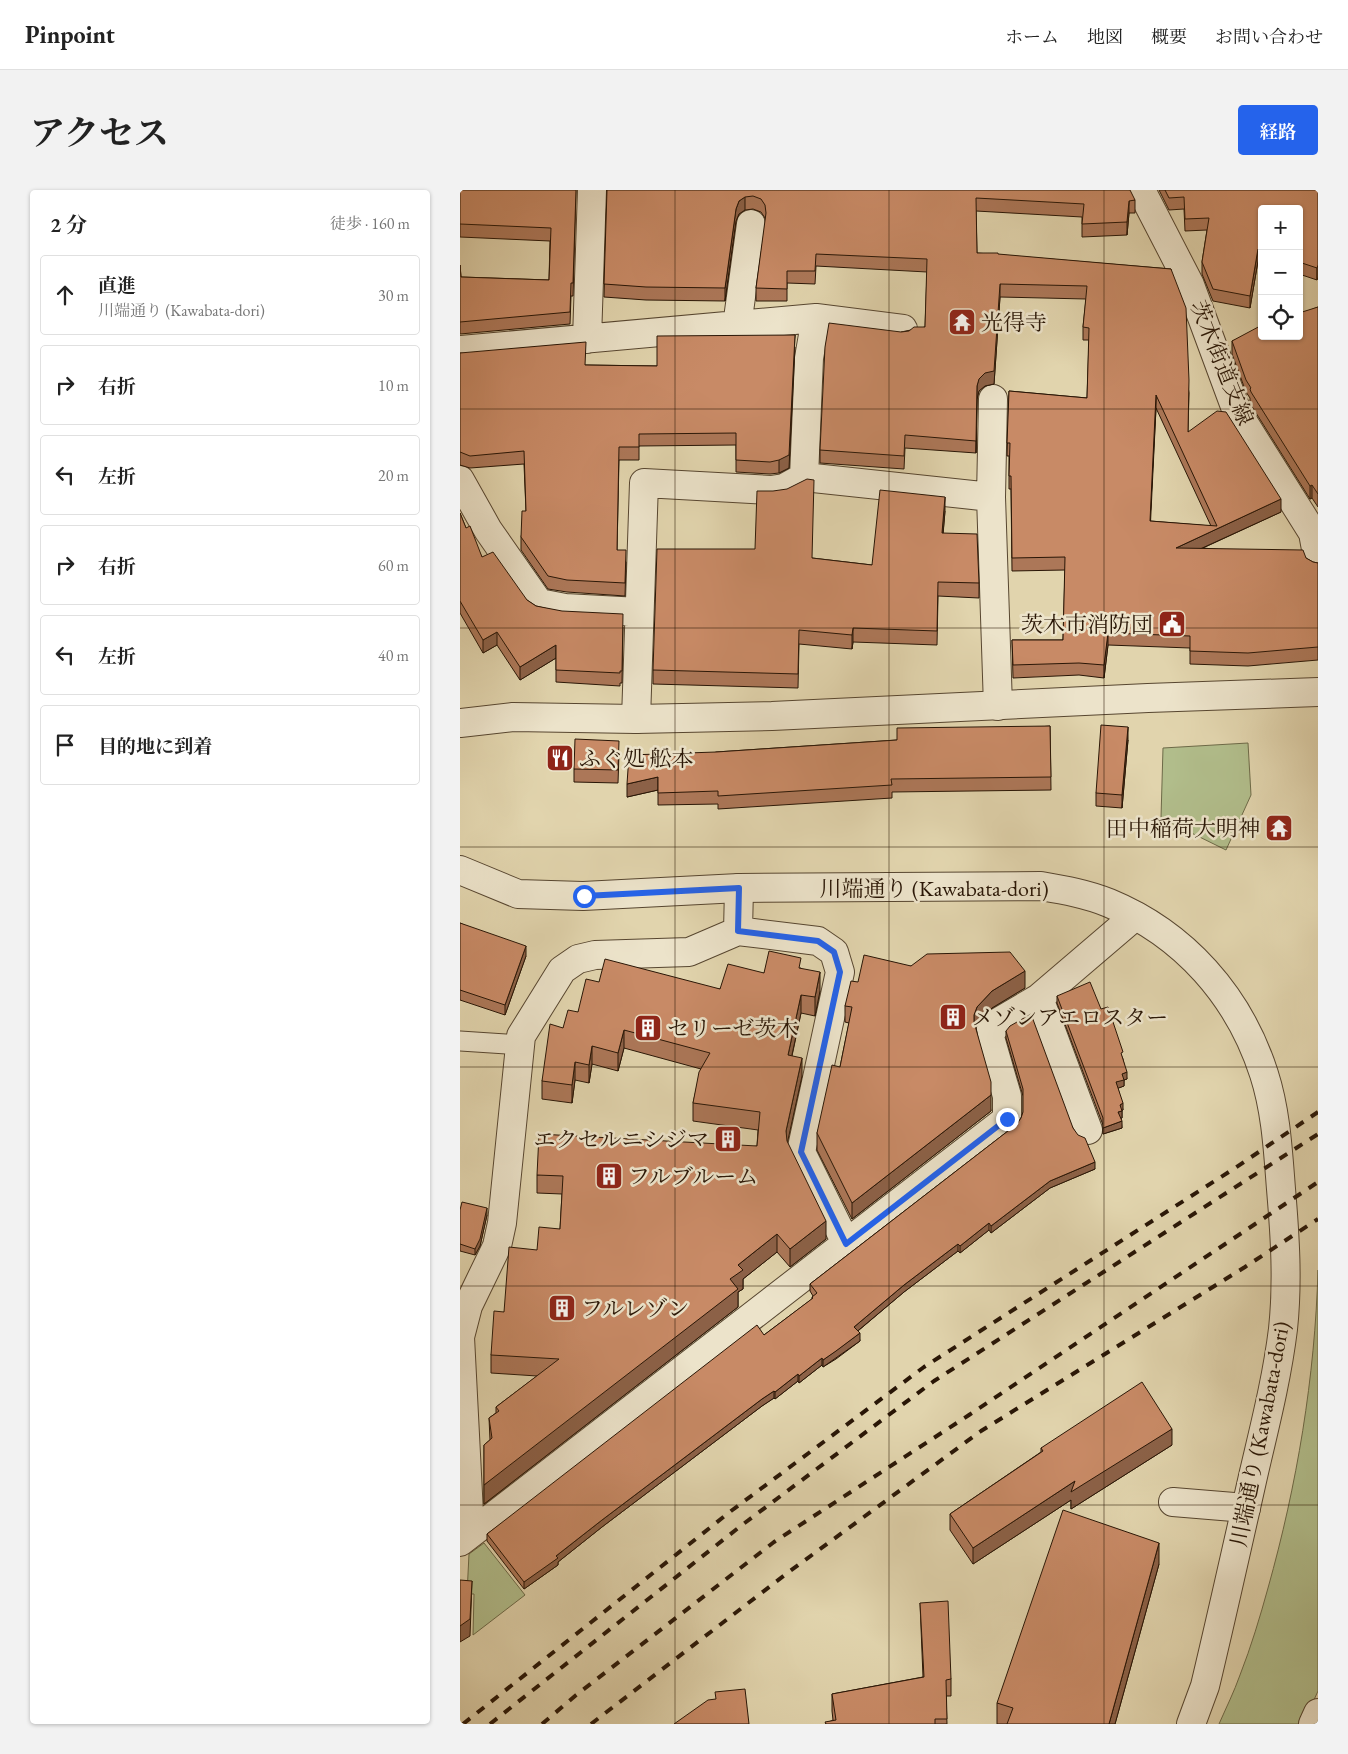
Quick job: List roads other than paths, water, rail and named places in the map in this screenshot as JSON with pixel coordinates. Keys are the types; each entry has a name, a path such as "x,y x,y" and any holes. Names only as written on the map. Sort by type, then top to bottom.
{"street":[{"path":"587,339 592,190"},
{"name":"茨木街道支線","path":"1140,190 1190,285 1238,412 1317,542"},
{"path":"738,326 751,224"},
{"path":"460,350 816,318 903,329"},
{"path":"804,476 809,358 816,318"},
{"path":"993,399 991,497 998,706"},
{"path":"636,719 644,483 771,490 784,488 804,476 991,497"},
{"path":"460,480 488,530 539,602 565,608 640,612"},
{"path":"460,723 514,717 636,719 772,716 1318,692"},
{"name":"川端通り (Kawabata-dori)","path":"460,870 518,894 584,896 739,888 1041,886 1075,892 1108,902 1136,916 1168,936 1195,958 1218,984 1238,1012 1253,1043 1265,1076 1272,1109 1276,1132 1286,1250 1285,1301 1276,1377 1205,1686 1191,1724"},
{"path":"738,931 739,888"},
{"path":"465,1537 1007,1119 1007,1096 989,1034 1000,1021 1039,998 1136,916"},
{"path":"465,1537 460,1337 468,1306 497,1246 502,1223 521,1036 562,970 578,959 595,956 688,952 738,931 818,941 834,952 840,972 801,1152 846,1244"},
{"path":"1039,998 1088,1130"},
{"path":"1173,1502 1246,1508"},
{"path":"1313,1724 1318,1713"}],"lane":[{"path":"460,1041 520,1045"}],"railway":[{"path":"463,1724 731,1511 924,1367 1235,1168 1318,1112"},
{"path":"490,1724 742,1525 934,1381 1318,1134"},
{"path":"542,1724 575,1696 774,1542 969,1415 1318,1182"},
{"path":"591,1724 786,1574 981,1431 1245,1267 1318,1219"}],"place":[{"name":"光得寺","path":"962,322"},
{"name":"茨木市消防団","path":"1172,624"},
{"name":"ふぐ処 舩本","path":"560,758"},
{"name":"田中稲荷大明神","path":"1279,828"},
{"name":"メゾンアエロスター","path":"953,1017"},
{"name":"セリーゼ茨木","path":"648,1028"},
{"name":"エクセルニシジマ","path":"728,1139"},
{"name":"フルブルーム","path":"609,1176"},
{"name":"フルレゾン","path":"562,1308"}]}
